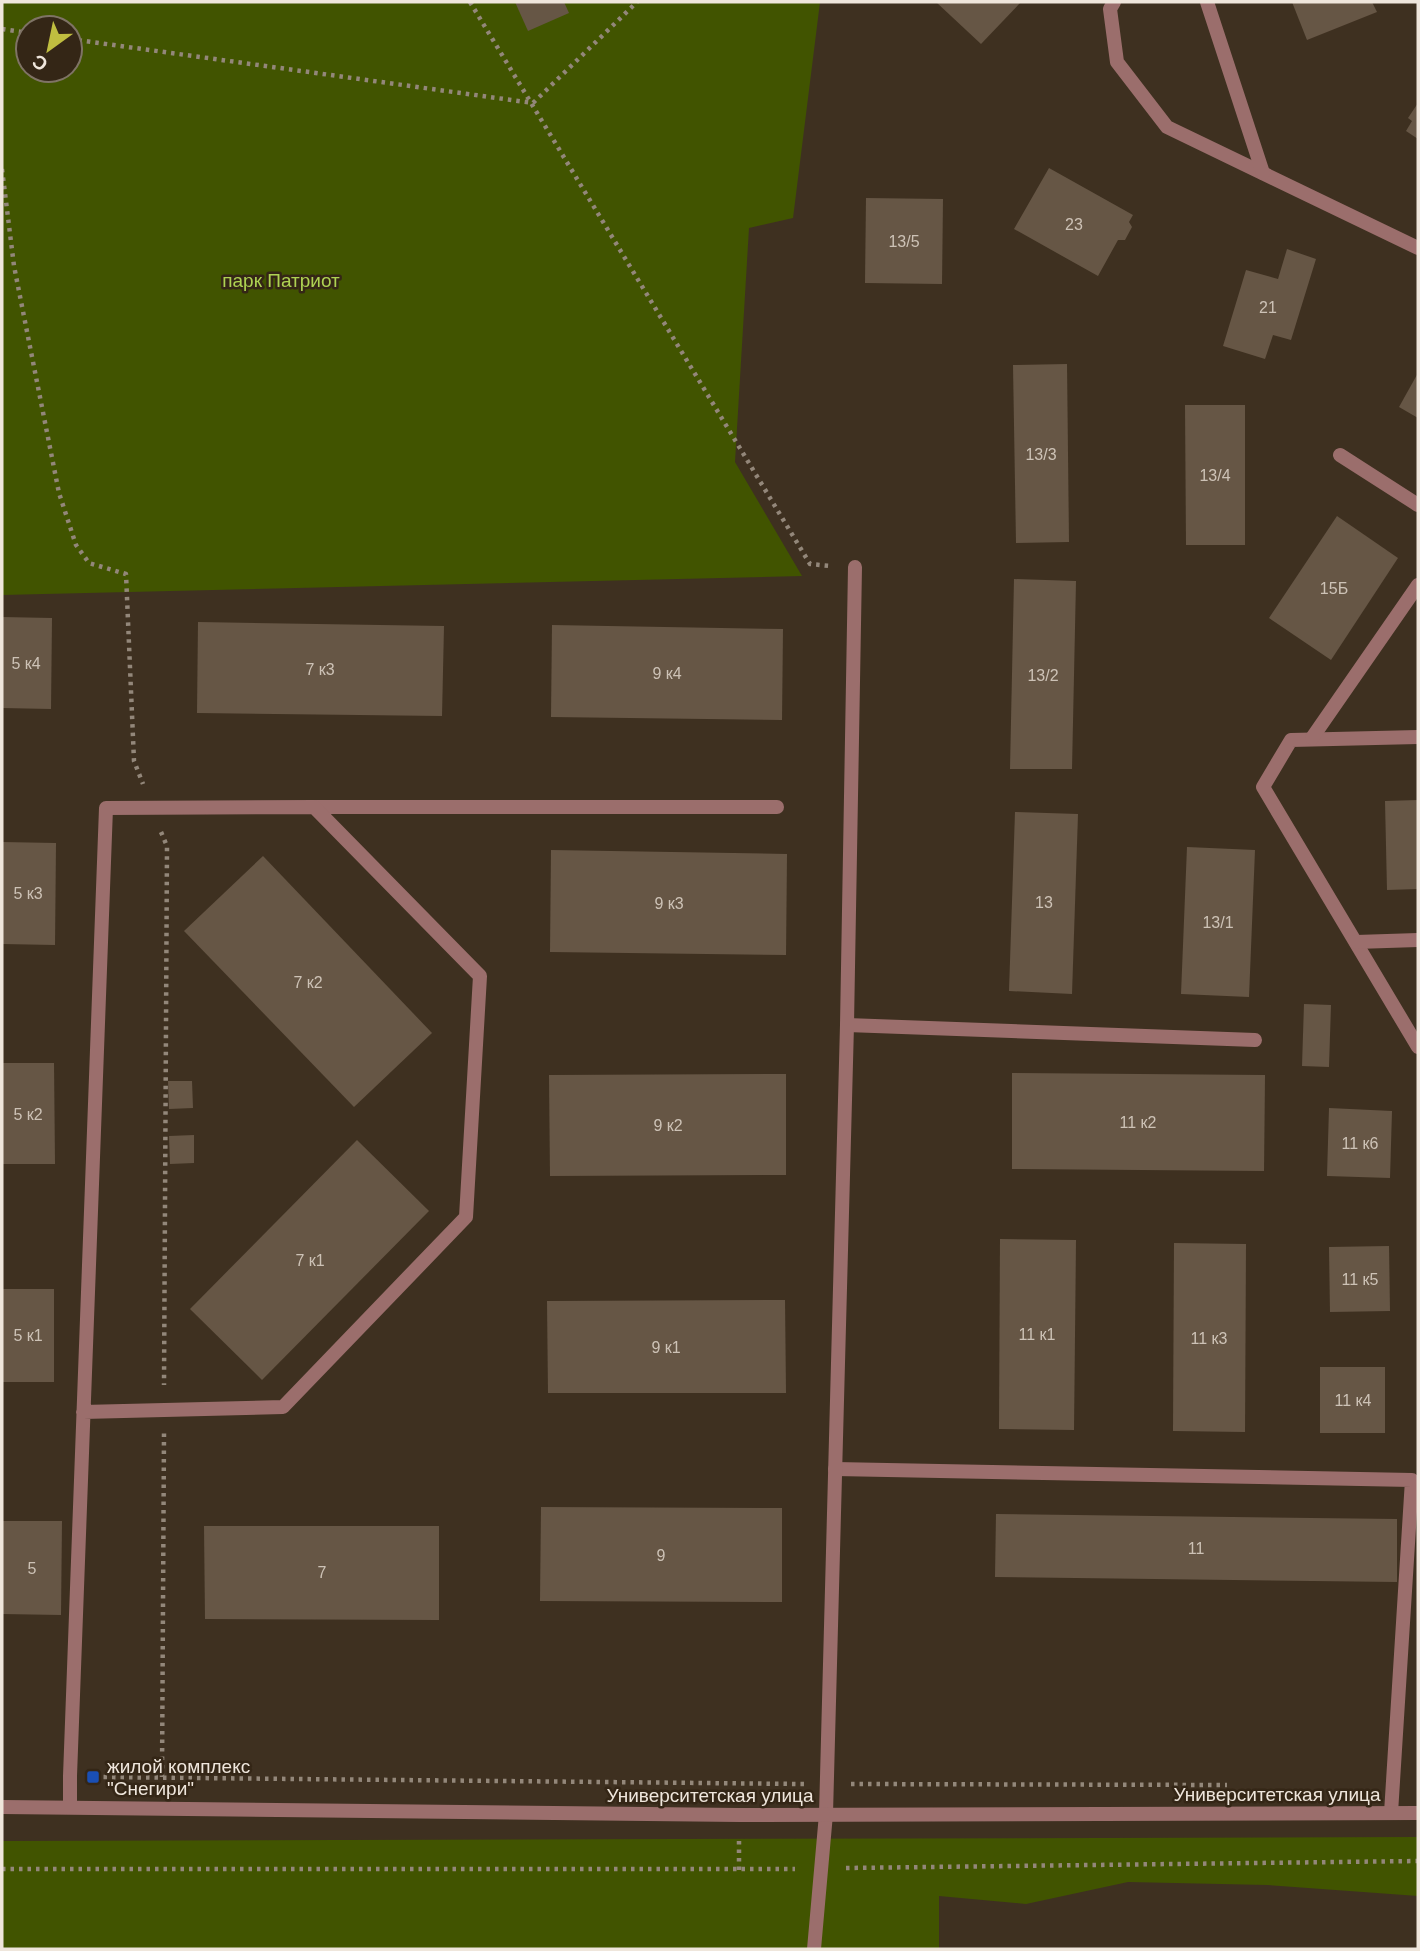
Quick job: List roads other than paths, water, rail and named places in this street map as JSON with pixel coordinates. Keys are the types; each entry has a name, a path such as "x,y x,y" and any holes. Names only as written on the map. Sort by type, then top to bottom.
{"street":[{"path":"1114,2 1110,9 1117,62 1167,127 1418,248"},
{"path":"1207,2 1263,173"},
{"path":"1340,455 1418,505"},
{"path":"814,1949 826,1814 847,1025 855,567"},
{"path":"1312,738 1418,586"},
{"path":"1418,737 1291,740 1263,787 1418,1047"},
{"path":"83,1412 283,1406 466,1217 480,975 314,807"},
{"path":"70,1807 69,1776 106,808 777,807"},
{"path":"1356,942 1418,940"},
{"path":"847,1025 1255,1040"},
{"path":"835,1469 1412,1480 1391,1813"},
{"name":"Университетская улица","path":"2,1807 826,1814 1418,1813"}],"place":[{"name":"жилой комплекс \"Снегири\"","path":"93,1777"}],"park label":[{"name":"парк Патриот","path":"281,280"}]}
